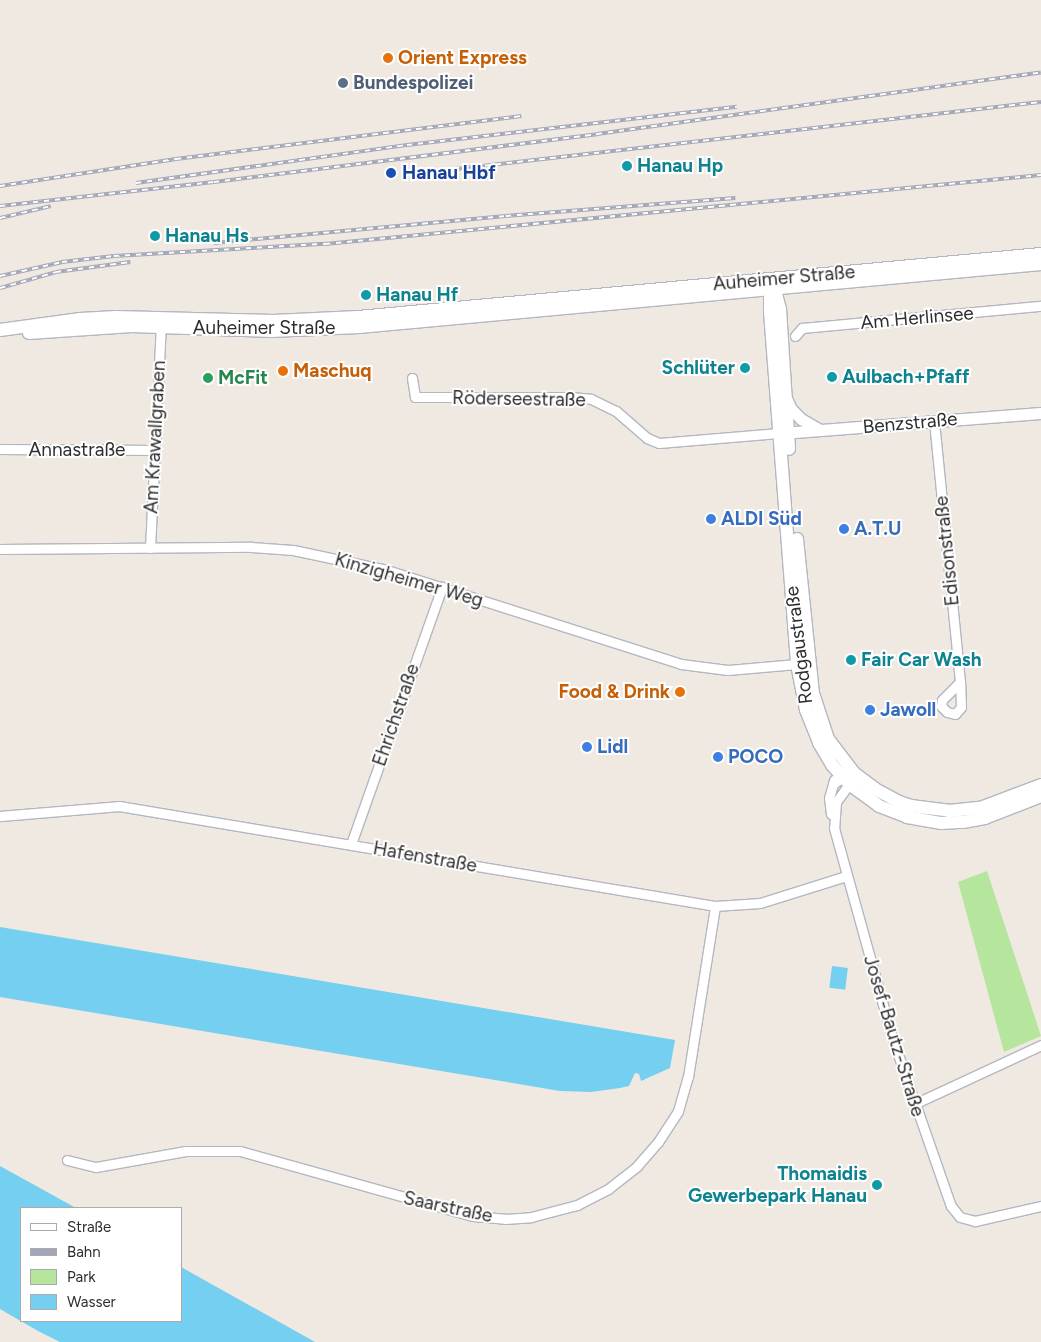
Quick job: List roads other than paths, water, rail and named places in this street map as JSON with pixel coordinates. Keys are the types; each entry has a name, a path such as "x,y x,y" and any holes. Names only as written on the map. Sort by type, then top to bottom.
{"main road":[{"name":"Auheimer Straße","path":"0,336 105,327 272,331 318,330 759,280 1041,254"},
{"name":"Auheimer Straße","path":"0,330 71,320 116,317 264,321 320,320 740,291 1041,264"},
{"path":"759,280 772,288 781,278"},
{"path":"740,291 775,311 788,294 801,286"},
{"name":"Rodgaustraße","path":"772,288 786,398 784,433"},
{"name":"Rodgaustraße","path":"775,311 803,663 810,721 819,743 832,765 844,779 869,800 907,817 941,823 963,822 985,818 1041,796"},
{"name":"Rodgaustraße","path":"803,663 823,727 834,749 844,779"},
{"name":"Rodgaustraße","path":"844,779 875,789 899,802 927,809 949,811 980,808 1041,785"}],"street":[{"name":"Am Herlinsee","path":"796,336 802,328 1041,306"},
{"name":"Am Krawallgraben","path":"150,548 161,327"},
{"name":"Röderseestraße","path":"412,378 415,398 570,397 591,399 616,411 647,438 659,443 784,433"},
{"path":"786,398 791,409 801,419 820,430"},
{"name":"Benzstraße","path":"784,433 1041,412"},
{"name":"Edisonstraße","path":"934,421 960,682"},
{"name":"Annastraße","path":"0,449 154,450"},
{"name":"Kinzigheimer Weg","path":"0,549 251,548 293,550 362,564 442,587 681,664 728,670 803,663"},
{"name":"Ehrichstraße","path":"352,844 442,587"},
{"path":"834,826 829,798 844,779"},
{"name":"Josef-Bautz-Straße","path":"844,779 836,802 834,826 846,876 892,1037 951,1206 960,1217 969,1220 984,1220 1041,1206"},
{"name":"Hafenstraße","path":"0,816 119,806 714,906 760,903 846,876"},
{"name":"Saarstraße","path":"67,1160 96,1167 180,1152 240,1151 472,1216 505,1219 531,1218 578,1205 608,1189 637,1166 658,1142 678,1111 688,1077 714,906"},
{"path":"914,1104 1041,1045"}],"water":[{"path":"0,927 675,1040 670,1068 641,1081 639,1074 635,1073 629,1086 620,1088 591,1092 560,1091 0,997"},
{"path":"832,966 848,968 845,990 829,988"},
{"path":"0,1166 74,1207 20,1207 20,1321 0,1309"},
{"path":"182,1268 315,1342 60,1342 22,1322 182,1322"}],"railway":[{"path":"0,206 214,182 597,134 1041,72"},
{"path":"430,172 1041,102"},
{"path":"136,183 407,145 737,107"},
{"path":"0,186 176,159 521,116"},
{"path":"0,276 62,262 114,256 325,244 1041,175"},
{"path":"214,243 506,216 735,198"},
{"path":"0,218 51,206"},
{"path":"0,288 56,272 130,262"}],"place":[{"name":"Orient Express","path":"388,58"},
{"name":"Bundespolizei","path":"343,83"},
{"name":"Hanau Hp","path":"627,166"},
{"name":"Hanau Hbf","path":"391,173"},
{"name":"Hanau Hs","path":"155,236"},
{"name":"Hanau Hf","path":"366,295"},
{"name":"Schlüter","path":"745,368"},
{"name":"Maschuq","path":"283,371"},
{"name":"Aulbach+Pfaff","path":"832,377"},
{"name":"McFit","path":"208,378"},
{"name":"ALDI Süd","path":"711,519"},
{"name":"A.T.U","path":"844,529"},
{"name":"Fair Car Wash","path":"851,660"},
{"name":"Food & Drink","path":"680,692"},
{"name":"Jawoll","path":"870,710"},
{"name":"Lidl","path":"587,747"},
{"name":"POCO","path":"718,757"},
{"name":"Thomaidis Gewerbepark Hanau","path":"877,1185"}]}
